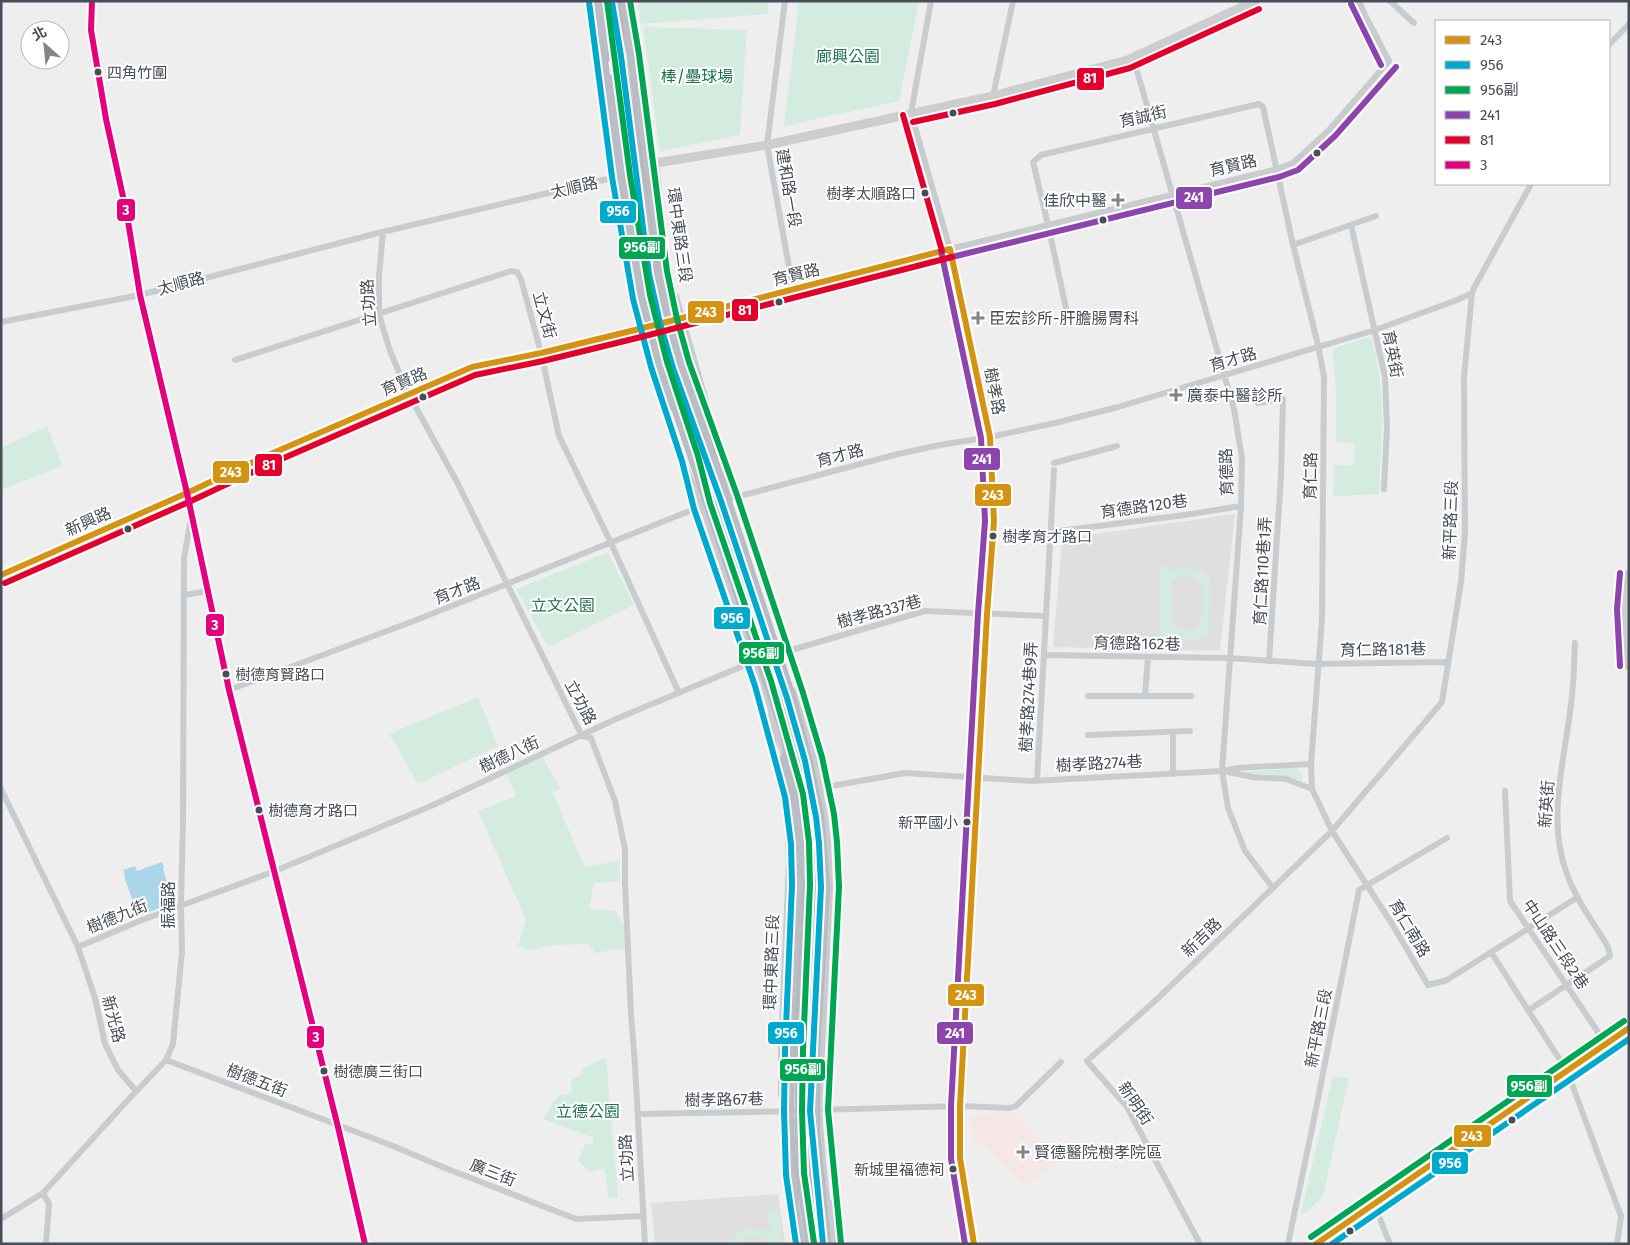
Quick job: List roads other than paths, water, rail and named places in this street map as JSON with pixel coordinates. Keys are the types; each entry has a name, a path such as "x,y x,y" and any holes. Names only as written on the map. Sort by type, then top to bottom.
{"highway":[{"path":"593,1 631,274 645,332 662,389 688,439"},
{"path":"603,1 641,269 664,362 786,730 800,796 807,840 810,886 802,1051 802,1133 804,1180 812,1244"},
{"path":"613,1 619,54 652,272 660,305 678,365 703,435 789,697 817,816 823,887 813,1051 813,1133 824,1244"},
{"path":"626,1 665,272 703,435"},
{"path":"786,730 787,776 796,839 798,884 788,1050 787,1123 792,1200 798,1244"}],"street":[{"path":"92,1 91,30 106,119 127,215 140,295 187,493 229,690 338,1127 365,1244"},
{"name":"環中東路三段","path":"588,1 616,177 648,326 690,459 702,506"},
{"name":"環中東路三段","path":"598,1 628,276 639,329 677,446 702,506 763,683 794,795 800,843 801,885 793,1111 795,1174 805,1244"},
{"name":"環中東路三段","path":"621,1 630,55 658,273 669,321 681,365 729,498 781,653 814,759 820,788 828,842 830,887 819,1110 832,1244"},
{"name":"環中東路三段","path":"632,1 670,272 716,442 727,475 729,498"},
{"name":"建和路一段","path":"785,1 767,145 793,289"},
{"name":"樹孝路","path":"931,1 911,113 950,249 990,437 994,521 987,614 960,1106 960,1158 974,1244"},
{"path":"993,96 1013,1"},
{"name":"太順路","path":"1,322 140,295 383,232 616,177 656,163 767,145 993,96 1133,57 1255,1"},
{"name":"育賢路","path":"187,493 408,393 472,367 541,353 639,329 950,249 1277,169 1293,163 1329,130 1389,61 1365,15 1360,1"},
{"path":"1390,1 1414,23"},
{"path":"1610,44 1629,24"},
{"name":"育德路","path":"1133,57 1234,409 1242,459 1241,506 1222,771 1228,808 1245,851 1273,888"},
{"name":"育誠街","path":"1048,225 1033,162 1041,155 1259,104 1263,107 1277,169"},
{"name":"育仁路","path":"1277,169 1324,377 1322,619 1310,764 1312,789"},
{"name":"新平路三段","path":"1332,830 1442,702 1461,582 1465,533 1464,378 1472,293 1530,185"},
{"path":"1293,245 1376,216"},
{"path":"1048,225 1066,308"},
{"name":"育英街","path":"1351,226 1385,377 1384,489"},
{"name":"立功路","path":"383,232 379,275 380,314 390,352 408,393 457,482 506,585 582,736 591,738 613,794 625,849 631,1014 645,1244"},
{"name":"立文街","path":"235,360 510,271 517,272 522,279 541,353 559,436 611,543 679,693"},
{"name":"育才路","path":"229,690 506,585 702,506 898,454 990,437 1118,407 1375,330 1472,293"},
{"name":"育仁路110巷1弄","path":"1258,404 1283,398 1281,482 1269,661"},
{"path":"1054,462 1117,446"},
{"name":"樹孝路274巷9弄","path":"1037,780 1054,470"},
{"name":"新興路","path":"1,575 187,493"},
{"name":"育德路120巷","path":"1051,532 1241,506"},
{"name":"振福路","path":"1,1219 43,1193 166,1060 173,1044 182,951 184,557 191,514"},
{"path":"1629,574 1626,609 1629,666"},
{"path":"185,594 208,591"},
{"name":"樹孝路337巷","path":"781,653 925,611 1046,616"},
{"name":"新英街","path":"1566,985 1610,956 1608,947 1566,874 1558,843 1556,822 1572,703 1575,643"},
{"name":"育德路162巷","path":"1044,655 1229,658"},
{"path":"1145,696 1148,657"},
{"path":"1229,658 1317,664"},
{"name":"樹德八街","path":"275,871 432,806 616,719 755,661"},
{"name":"育仁路181巷","path":"1317,664 1448,662"},
{"name":"環中東路三段","path":"763,683 787,818 789,862 781,1050 784,1174 792,1244"},
{"path":"1088,696 1191,696"},
{"path":"1088,735 1190,732"},
{"path":"1173,733 1173,774"},
{"path":"1222,771 1237,768 1310,764"},
{"path":"1222,771 1253,777 1286,779 1312,789 1332,830 1367,885 1447,838"},
{"name":"樹孝路274巷","path":"820,788 905,774 1037,780 1222,771"},
{"name":"樹德九街","path":"1,789 78,947 275,871"},
{"name":"中山路三段2巷","path":"1505,791 1510,901 1606,1044"},
{"name":"新吉路","path":"1087,1061 1154,1001 1332,830"},
{"name":"新平路三段","path":"1288,1244 1359,890 1367,885"},
{"name":"育仁南路","path":"1367,885 1428,985 1447,980 1491,952"},
{"path":"1578,897 1491,952 1567,1071 1621,1216 1617,1244"},
{"name":"新光路","path":"78,947 95,998 105,1044 118,1070 136,1091"},
{"path":"1529,1010 1566,985"},
{"path":"1316,1244 1629,1028"},
{"name":"樹德五街","path":"166,1060 338,1127"},
{"name":"新明街","path":"1087,1061 1126,1107 1200,1244"},
{"path":"960,1106 1010,1108 1016,1106 1061,1062"},
{"name":"樹孝路67巷","path":"638,1114 782,1112 960,1106"},
{"name":"廣三街","path":"338,1127 388,1144 576,1219 643,1216"},
{"name":"環中東路三段","path":"823,1162 838,1244"},
{"path":"43,1193 49,1204 46,1244"},
{"path":"1374,1204 1390,1244"},
{"path":"1621,1216 1629,1215"}],"water":[{"path":"162,862 173,903 138,916 123,870 135,866 137,871"}],"place":[{"name":"四角竹圍","path":"98,72"},
{"name":"樹孝太順路口","path":"925,193"},
{"name":"佳欣中醫","path":"1118,200"},
{"name":"臣宏診所-肝膽腸胃科","path":"978,318"},
{"name":"廣泰中醫診所","path":"1176,395"},
{"name":"樹孝育才路口","path":"993,536"},
{"name":"樹德育賢路口","path":"226,674"},
{"name":"樹德育才路口","path":"259,810"},
{"name":"新平國小","path":"967,822"},
{"name":"樹德廣三街口","path":"324,1071"},
{"name":"賢德醫院樹孝院區","path":"1023,1152"},
{"name":"新城里福德祠","path":"953,1169"}],"park label":[{"name":"廊興公園","path":"848,56"},
{"name":"棒/壘球場","path":"697,76"},
{"name":"立文公園","path":"563,605"},
{"name":"立德公園","path":"588,1111"}]}
